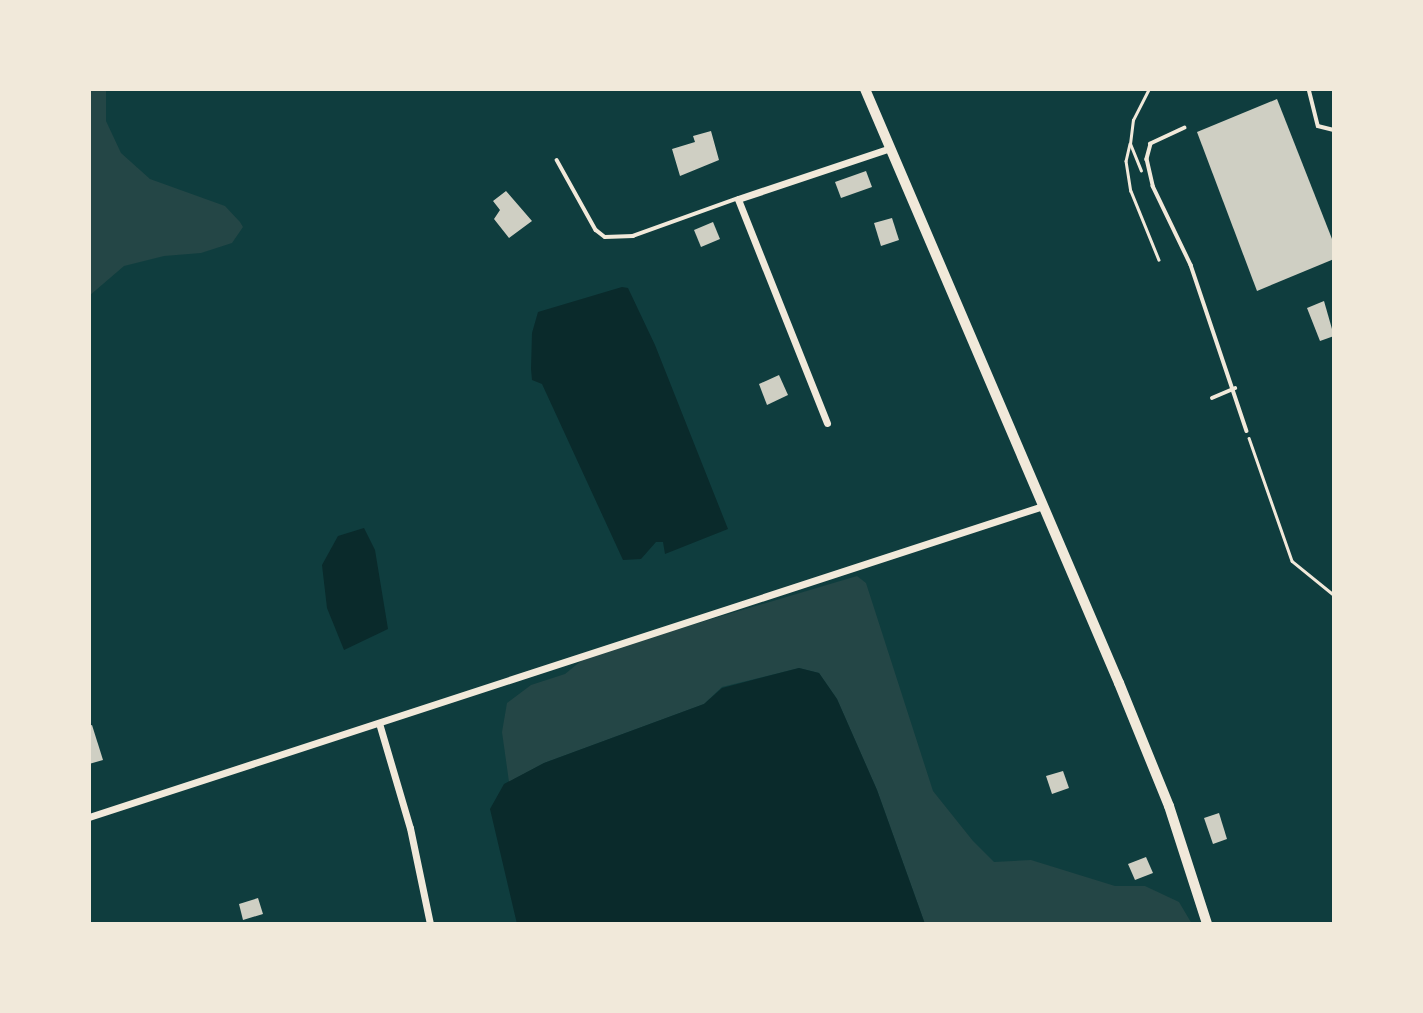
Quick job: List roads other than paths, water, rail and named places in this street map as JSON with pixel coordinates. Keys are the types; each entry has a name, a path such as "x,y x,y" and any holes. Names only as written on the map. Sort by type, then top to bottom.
{"street":[{"path":"866,89 1169,806 1208,924"},
{"path":"827,423 738,199 890,148"},
{"path":"89,817 1043,506"},
{"path":"379,723 410,828 430,924"}],"lane":[{"path":"1310,89 1318,126 1334,130"},
{"path":"1185,128 1151,144 1147,159 1153,186 1191,265 1235,388 1247,431"},
{"path":"556,160 596,230 615,239 738,199"},
{"path":"1212,398 1235,388"}]}
